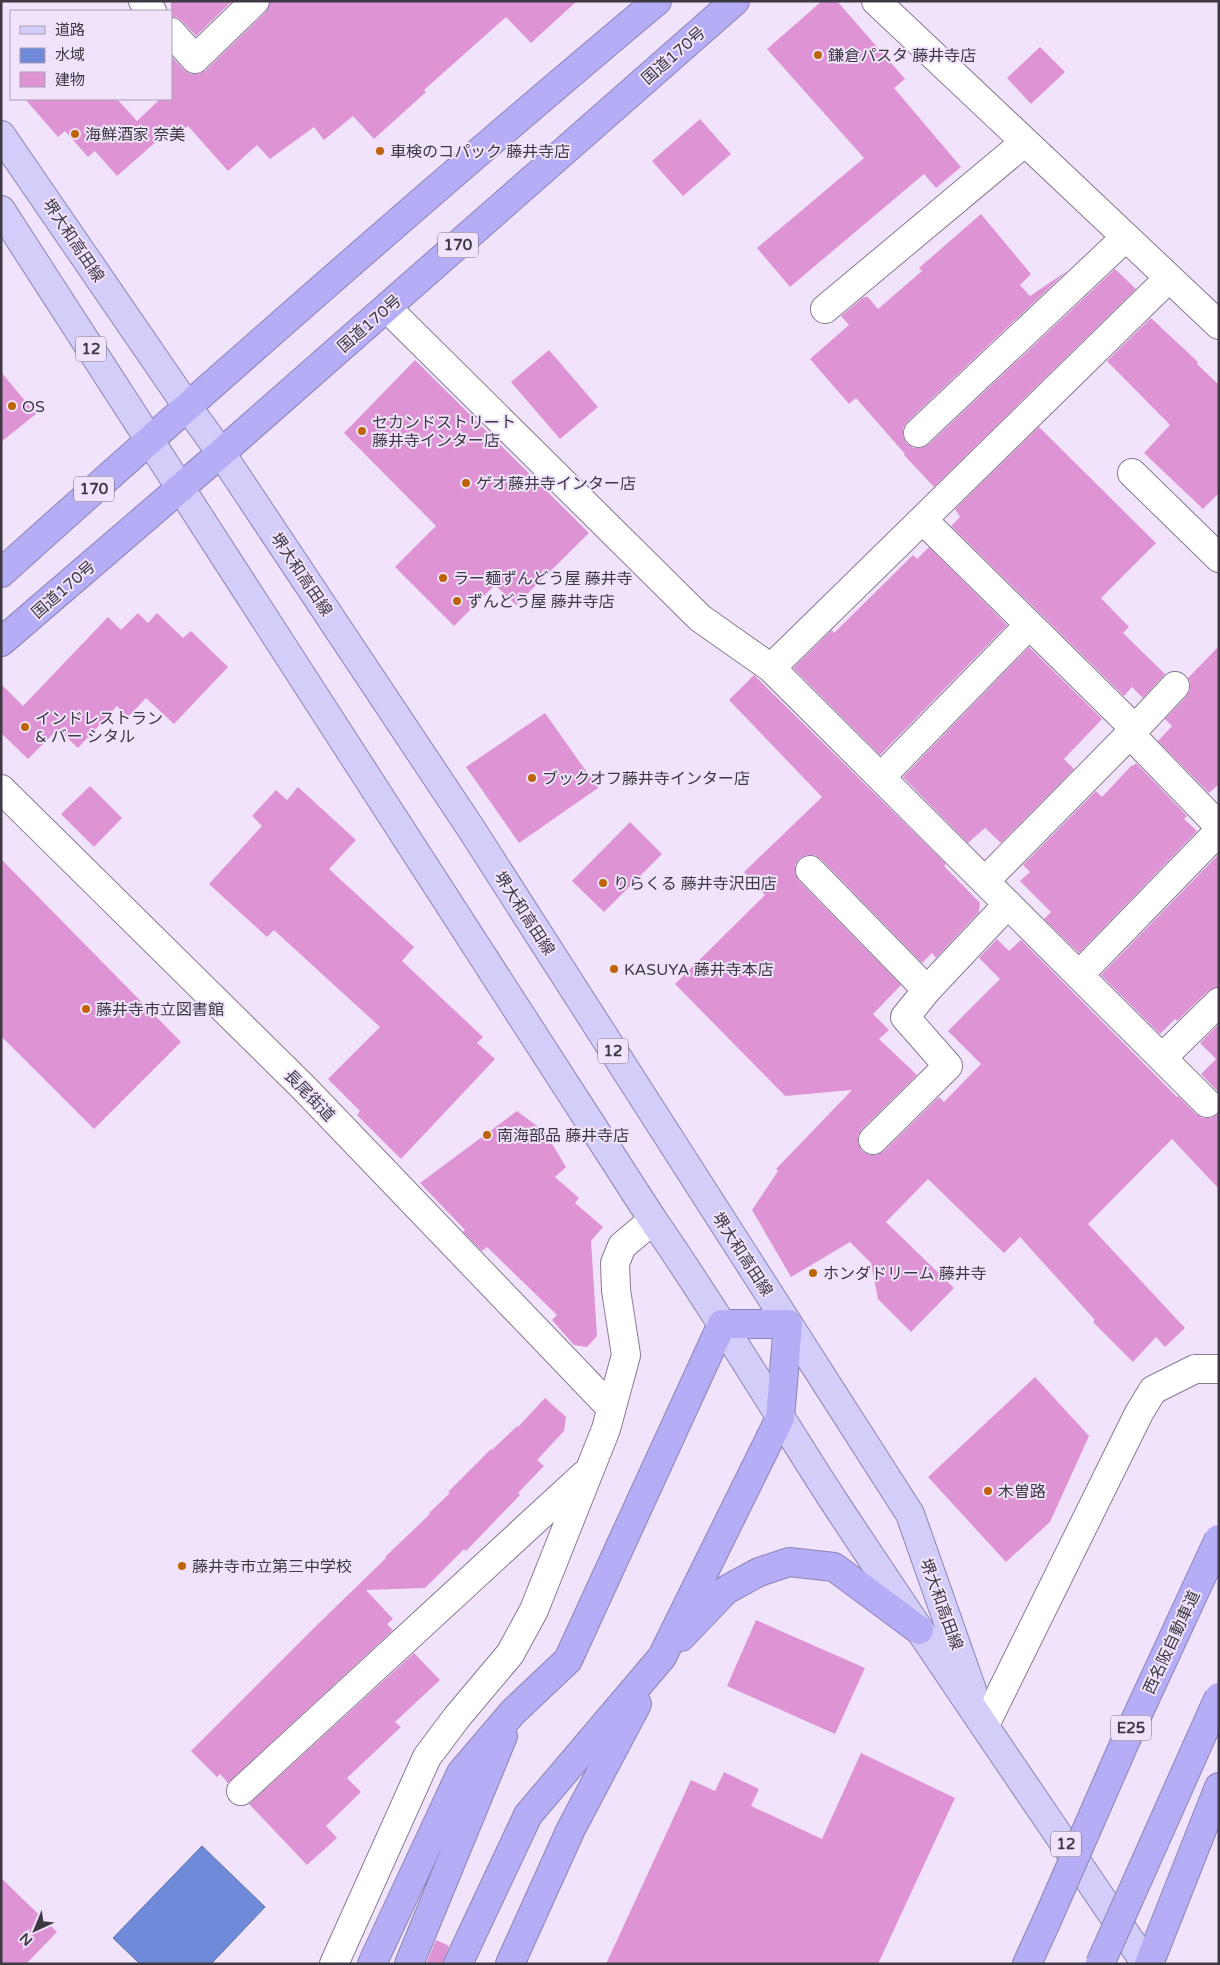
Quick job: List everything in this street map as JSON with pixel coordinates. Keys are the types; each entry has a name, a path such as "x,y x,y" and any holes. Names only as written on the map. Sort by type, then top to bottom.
{"highway":[{"name":"170","path":"1,573 187,406 548,92 657,1"},
{"name":"国道170号","path":"1,642 221,453 735,1"},
{"path":"372,1964 461,1773 513,1712 568,1660 722,1324 788,1324 780,1418 662,1657 571,1829 510,1964"},
{"name":"西名阪自動車道","path":"1027,1964 1125,1742 1219,1539"},
{"path":"458,1964 528,1814 662,1657 726,1590 759,1572 789,1562 834,1568 919,1630"},
{"path":"1100,1964 1219,1697"},
{"path":"409,1964 513,1712"},
{"path":"1148,1964 1219,1787"}],"main road":[{"name":"堺大和高田線","path":"1,134 221,453 476,836 910,1514 985,1725"},
{"name":"堺大和高田線","path":"1,210 722,1324 780,1418 919,1630 1148,1964"}],"street":[{"path":"172,33 195,59 255,1"},
{"path":"876,1 1219,325"},
{"path":"825,309 1025,142"},
{"path":"918,433 1126,237"},
{"path":"771,668 1170,278"},
{"path":"387,308 700,618 771,668 1207,1103"},
{"path":"1132,473 1219,558"},
{"path":"923,520 1029,625 1219,826"},
{"path":"881,777 1029,625"},
{"path":"985,881 1132,732 1174,686"},
{"name":"長尾街道","path":"1,789 304,1088 611,1408"},
{"path":"1079,975 1219,831"},
{"path":"810,870 927,990"},
{"path":"873,1140 948,1066 905,1017 927,990 1008,904"},
{"path":"1162,1058 1219,1002"},
{"path":"334,1964 426,1756 510,1654 534,1610 606,1429 626,1355 616,1290 615,1263 622,1246 653,1220"},
{"path":"985,1725 1139,1413 1153,1390 1194,1369 1219,1368"},
{"path":"241,1791 589,1470"}],"water":[{"path":"202,1846 265,1907 211,1964 140,1964 113,1938"}],"building":[{"path":"171,1 232,1 196,36 182,21 172,17"},
{"path":"270,1 577,1 531,43 506,17 424,90 426,92 374,139 353,116 324,140 314,127 270,159 257,145 228,171 188,126 180,133 174,126 117,176 95,151 88,157 65,131 58,137 26,100 118,100 137,121 159,100 172,100 172,57 190,74 198,74 205,71 266,12"},
{"path":"822,1 837,1 905,79 894,88 961,167 936,188 924,174 790,287 757,248 864,158 767,49"},
{"path":"1040,47 1065,72 1031,104 1007,78"},
{"path":"700,119 731,154 683,196 652,161"},
{"path":"981,214 1031,274 1020,285 1030,296 1067,271 907,422 903,428 903,436 906,443 913,448 921,448 929,444 1115,269 1136,289 934,487 856,398 849,404 810,359 849,325 841,316 864,297 868,297 878,309 922,271 919,268"},
{"path":"1151,318 1198,362 1197,364 1219,385 1219,493 1203,509 1144,453 1170,425 1107,361"},
{"path":"549,350 598,407 560,439 511,382"},
{"name":"ゲオ藤井寺インター店","path":"415,360 589,533 516,605 495,585 454,626 395,567 436,526 344,433"},
{"path":"1,372 36,414 1,442"},
{"path":"1039,427 1156,543 1101,598 1129,627 1123,633 1165,674 1143,698 1132,687 1124,696 951,526 960,517 955,509"},
{"path":"929,547 1007,625 880,755 793,668 832,630 834,633 913,555 917,559"},
{"path":"138,613 148,623 157,613 183,638 191,631 228,667 174,724 146,698 128,717 117,706 78,748 58,729 28,759 1,733 1,684 23,706 108,617 121,630"},
{"path":"1219,646 1219,784 1209,793 1158,741 1172,726 1165,719 1186,697 1190,690 1188,678"},
{"path":"1029,647 1102,719 1064,759 1074,769 1001,843 985,828 968,843 903,777"},
{"path":"754,675 946,864 944,866 980,903 979,912 936,958 932,953 922,963 821,859 814,855 806,855 799,859 795,865 795,873 799,881 901,985 873,1014 889,1030 879,1039 917,1075 862,1129 858,1136 858,1143 862,1151 869,1155 877,1155 884,1151 939,1097 944,1102 981,1064 948,1031 1000,979 979,958 997,939 1009,951 1021,940 1196,1114 1203,1118 1211,1118 1219,1113 1219,1189 1172,1139 1088,1224 1185,1328 1165,1347 1156,1337 1133,1362 1093,1322 1095,1320 1020,1237 1004,1253 928,1179 886,1222 954,1288 911,1332 878,1299 871,1263 850,1242 791,1277 752,1210 778,1171 776,1169 852,1090 785,1096 675,984 765,895 744,872 822,797 729,700"},
{"name":"ブックオフ藤井寺インター店","path":"545,713 598,788 519,843 466,767"},
{"path":"1136,763 1187,816 1184,819 1197,831 1079,953 1044,919 1051,912 1020,881 1030,872 1023,865 1096,791 1102,797"},
{"path":"90,786 122,818 94,847 61,814"},
{"path":"298,787 356,840 329,869 414,947 402,961 483,1037 477,1043 495,1059 401,1159 357,1115 360,1111 328,1079 380,1027 274,930 267,937 209,884 262,826 252,816 276,790 287,800"},
{"path":"630,822 662,854 604,912 572,881"},
{"path":"1219,854 1219,987 1208,991 1177,1021 1175,1019 1160,1034 1101,975"},
{"path":"1,859 181,1042 94,1129 1,1036"},
{"path":"1219,1024 1219,1093 1201,1074 1216,1059 1200,1043"},
{"path":"517,1111 545,1132 566,1167 555,1177 579,1198 575,1203 603,1227 591,1241 597,1336 587,1347 574,1345 552,1320 557,1315 487,1247 482,1251 463,1232 465,1230 420,1183"},
{"path":"1035,1377 1089,1436 1050,1522 1006,1562 928,1477"},
{"path":"545,1398 566,1417 564,1431 537,1460 544,1466 518,1493 520,1495 466,1551 464,1549 425,1588 366,1590 393,1619 387,1624 393,1630 228,1783 220,1774 217,1777 191,1751 430,1514 450,1493 448,1492 491,1449 518,1427"},
{"path":"756,1620 865,1668 835,1734 727,1686"},
{"path":"414,1653 440,1680 395,1722 401,1727 347,1778 361,1792 326,1826 337,1838 307,1865 249,1804"},
{"path":"861,1753 955,1798 878,1964 606,1964 691,1780 715,1791 724,1772 759,1789 751,1806 822,1839"},
{"path":"1,1878 57,1932 26,1964 1,1964"},
{"path":"436,1940 449,1946 443,1964 426,1964"}],"place":[{"name":"鎌倉パスタ 藤井寺店","path":"818,55"},
{"name":"海鮮酒家 奈美","path":"75,134"},
{"name":"車検のコパック 藤井寺店","path":"380,151"},
{"name":"OS","path":"12,406"},
{"name":"セカンドストリート 藤井寺インター店","path":"362,431"},
{"name":"ゲオ藤井寺インター店","path":"466,483"},
{"name":"ラー麺ずんどう屋 藤井寺","path":"443,578"},
{"name":"ずんどう屋 藤井寺店","path":"457,601"},
{"name":"インドレストラン & バー シタル","path":"25,727"},
{"name":"ブックオフ藤井寺インター店","path":"532,778"},
{"name":"りらくる 藤井寺沢田店","path":"603,883"},
{"name":"KASUYA 藤井寺本店","path":"614,969"},
{"name":"藤井寺市立図書館","path":"86,1009"},
{"name":"南海部品 藤井寺店","path":"487,1135"},
{"name":"ホンダドリーム 藤井寺","path":"813,1273"},
{"name":"木曽路","path":"988,1491"},
{"name":"藤井寺市立第三中学校","path":"182,1566"}]}
